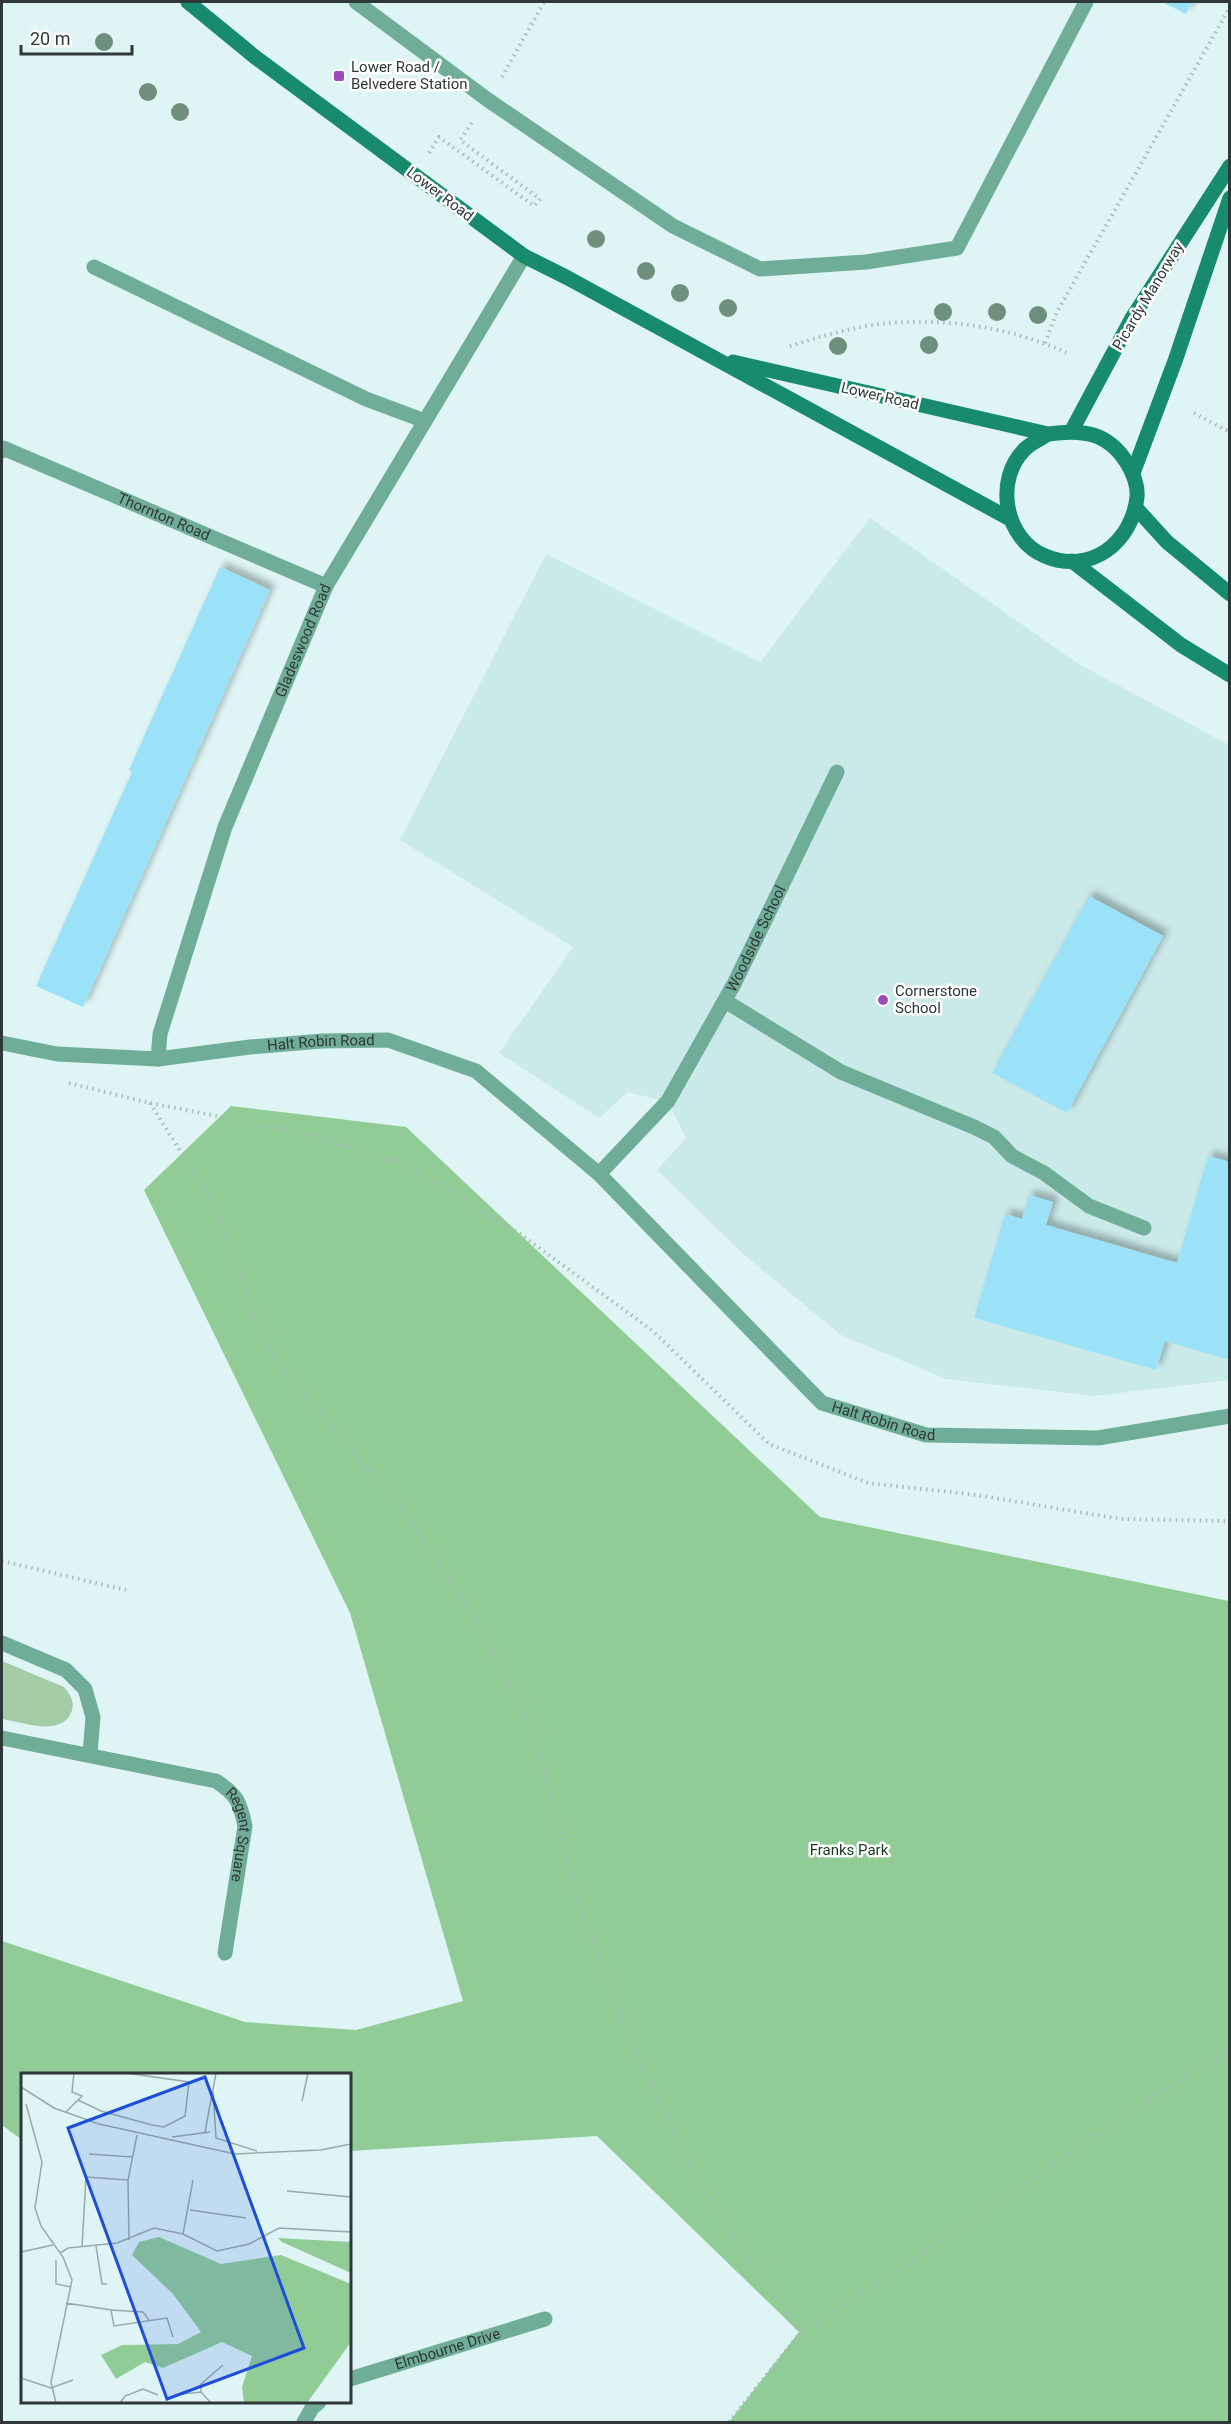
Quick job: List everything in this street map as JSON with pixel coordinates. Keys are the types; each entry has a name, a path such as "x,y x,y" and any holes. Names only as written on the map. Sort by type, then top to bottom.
{"main road":[{"name":"Lower Road","path":"188,2 255,57 524,256 1010,519"},
{"name":"Picardy Manorway","path":"1072,430 1132,318 1230,166"},
{"path":"1133,473 1175,361 1230,198"},
{"name":"Lower Road","path":"712,357 1048,434"},
{"name":"Lower Road","path":"1072,430 1099,436 1119,450 1133,473 1137,493 1131,525 1119,542 1095,557 1072,561 1045,556 1024,542 1010,519 1005,494 1011,468 1025,448 1048,434 1072,430"},
{"path":"1136,508 1167,542 1230,594"},
{"name":"Lower Road","path":"1072,561 1181,645 1230,675"}],"street":[{"path":"356,2 488,100 673,226 760,269 866,262 957,248 1086,2"},
{"name":"Gladeswood Road","path":"158,1059 160,1034 225,828 326,586 524,256"},
{"path":"94,267 366,399 425,421"},
{"name":"Thornton Road","path":"2,450 326,586"},
{"name":"Woodside School","path":"599,1173 668,1101 725,1001 837,772"},
{"path":"725,1001 841,1072 994,1137 1012,1156 1044,1173 1089,1206 1144,1228"},
{"name":"Halt Robin Road","path":"2,1043 57,1054 158,1059 250,1047 322,1041 388,1040 476,1071 599,1173 822,1403 926,1435 1098,1438 1230,1416"},
{"path":"2,1643 66,1670 85,1689 93,1717 90,1754"},
{"name":"Regent Square","path":"2,1738 216,1780 233,1792 241,1807 245,1827 225,1953"},
{"name":"Elmbourne Drive","path":"351,2379 545,2319"},
{"path":"304,2422 318,2403"}],"path":[{"path":"415,175 440,137 534,206 540,199 460,140 515,57 544,2"},
{"path":"1045,343 1057,312 1230,7"},
{"path":"783,349 853,328 910,322 970,325 1045,343 1067,353"},
{"path":"1194,413 1230,432"},
{"path":"57,1054 66,1083 150,1103 294,1131 408,1164 520,1234 653,1331 769,1444 868,1483 976,1495 1120,1519 1230,1521"},
{"path":"150,1103 212,1202 268,1350 405,1513 472,1614 534,1735 571,1877 628,2037 695,2177 800,2332"},
{"path":"2,1562 126,1590"},
{"path":"729,2422 800,2332 867,2291 1141,2105 1230,2050"}],"shaded area":[{"name":"Cornerstone School","path":"870,518 1077,663 1229,745 1229,1380 1094,1396 946,1379 841,1335 743,1254 657,1170 686,1138 668,1102 628,1092 599,1118 499,1053 573,947 400,840 546,554 760,662"}],"green space":[{"name":"Franks Park","path":"231,1106 406,1127 820,1517 1229,1601 1229,2422 729,2422 799,2332 597,2136 351,2151 351,2073 21,2073 21,2139 2,2125 2,1941 245,2022 356,2030 463,2001 350,1613 144,1190"},
{"path":"2,1661 64,1687 73,1702 71,1713 66,1720 50,1726 40,1726 2,1719"}],"building":[{"path":"1162,2 1193,2 1186,14"},
{"path":"220,567 270,590 83,1007 36,986 132,772 129,770"},
{"path":"1089,896 1163,936 1067,1113 992,1073"},
{"path":"1208,1156 1230,1162 1230,1360 1165,1341 1156,1370 974,1318 1005,1214 1022,1219 1029,1195 1053,1202 1046,1225 1177,1263"}],"place":[{"name":"Lower Road / Belvedere Station","path":"339,76"},
{"name":"Cornerstone School","path":"883,1000"}]}
